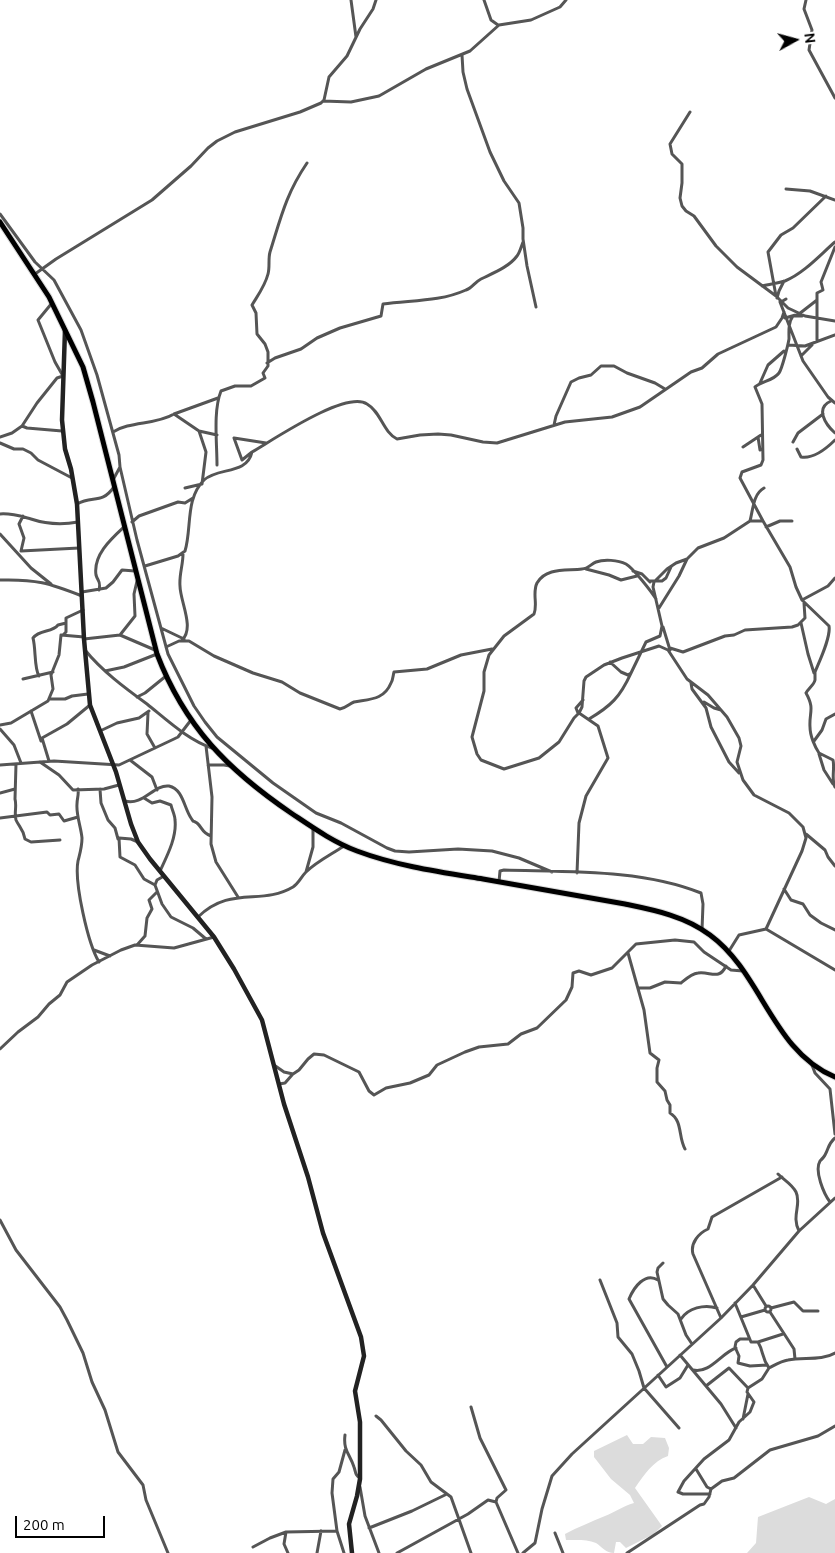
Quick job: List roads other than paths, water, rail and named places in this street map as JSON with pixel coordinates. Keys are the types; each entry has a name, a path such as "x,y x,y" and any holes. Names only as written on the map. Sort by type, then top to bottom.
{"main road":[{"path":"0,222 52,303 82,367 138,583 157,652 166,676 182,708 213,748 231,767 264,794 313,828 344,846 370,856 407,865 624,904 660,912 692,924 710,935 728,952 743,971 769,1013 792,1045 811,1062 835,1077"}],"street":[{"path":"351,0 356,38"},
{"path":"323,102 329,78 347,56 376,0"},
{"path":"484,0 491,20 499,25"},
{"path":"35,274 152,200 217,141 241,130 300,112 323,102 351,102 376,97 426,69 462,55 477,46 499,25 531,20 560,7 566,0"},
{"path":"806,0 804,8 812,30 810,50 835,98"},
{"path":"462,55 467,89 490,152 504,181 519,203 523,242 536,307"},
{"path":"690,112 669,146 672,154 682,164 680,198 682,206 694,216 716,246 741,270 799,314 835,320"},
{"path":"217,465 215,408 221,391 236,386 251,386 265,378 263,373 268,366 268,352 265,344 257,334 256,313 252,305 261,291 268,273 270,251 274,243 284,204 307,163"},
{"path":"786,189 809,191 835,200"},
{"path":"826,196 793,228 781,235 769,250 768,256 784,318 801,356 814,379 833,402 824,405 822,408 827,425 835,433"},
{"path":"0,214 42,270 54,280 81,330 97,375 113,432 132,522 166,647 194,706 217,737 273,783 316,813 341,823 380,845 396,851 414,852 458,849 482,850 518,858 552,872"},
{"path":"268,363 301,349 317,338 341,327 381,316 383,304 432,300 450,297 468,290 481,279 514,260 523,242"},
{"path":"779,299 779,291 785,281 815,260 835,242"},
{"path":"801,356 816,341 817,293 822,290 822,282 835,247"},
{"path":"762,286 785,281"},
{"path":"779,299 786,299"},
{"path":"266,444 234,438 242,460 252,452 336,406 359,402 370,406 390,435 399,440 420,435 452,434 482,442 497,443 554,425 612,417 640,407 691,372 702,368 718,354 776,327 784,318 799,314 817,300"},
{"path":"52,303 38,320 55,362 63,376"},
{"path":"794,316 805,316"},
{"path":"759,384 780,373 788,345 789,327 794,316"},
{"path":"65,328 62,430 77,504 84,638 90,705 113,764 138,842 214,937 262,1020 279,1084 308,1177 322,1233 364,1349 363,1365 355,1391 361,1429 360,1479 365,1516 379,1553"},
{"path":"788,345 798,347 835,335"},
{"path":"785,351 768,365 763,379 755,388 762,404 758,445 762,453 761,464 745,470 740,475 741,481 790,567 796,587 803,601 830,628 826,648 815,674 814,682 806,693 811,705 810,728 814,742 824,770 834,786"},
{"path":"554,425 571,382 578,378 590,376 601,366 614,366 665,389"},
{"path":"0,437 12,433 22,426 36,403 56,379 63,376"},
{"path":"113,432 170,417 218,398"},
{"path":"174,414 199,431 217,435"},
{"path":"793,442 798,433 823,414"},
{"path":"22,426 62,430"},
{"path":"199,431 206,452 202,484"},
{"path":"743,447 760,436"},
{"path":"797,449 802,457 806,458 820,452 835,440"},
{"path":"0,443 31,453 38,460 72,478"},
{"path":"166,647 183,640 186,636 187,620 180,585 183,554 187,545 194,498 202,484 212,475 240,466 251,458 252,452"},
{"path":"112,481 120,467"},
{"path":"185,488 202,484"},
{"path":"77,504 82,501 104,498 114,487"},
{"path":"750,521 759,491 764,488"},
{"path":"132,522 138,516 178,502 185,503 194,498"},
{"path":"0,514 23,516 52,524 78,522"},
{"path":"21,553 24,538 19,524 23,516"},
{"path":"766,527 780,520 792,521"},
{"path":"658,608 679,576 687,559 698,548 724,538 750,521 763,521"},
{"path":"100,590 100,583 96,575 98,559 110,539 124,527"},
{"path":"1,535 21,553 31,568 52,584"},
{"path":"21,553 79,548"},
{"path":"145,566 183,554"},
{"path":"652,581 671,566 687,559"},
{"path":"586,569 597,562 605,560 626,565 656,599"},
{"path":"578,713 559,742 536,760 504,769 483,762 477,754 472,740 484,691 483,682 486,663 492,649 512,630 534,614 536,587 540,579 551,572 586,569 621,580 636,576"},
{"path":"0,580 32,580 52,584 82,594 100,590 111,585 120,571 135,571"},
{"path":"633,571 642,574 652,581"},
{"path":"120,635 135,616 134,594 138,583 148,577"},
{"path":"803,601 828,586 835,578"},
{"path":"652,581 662,626 671,653 690,682 708,695 721,710 740,741 741,748 737,762 739,774"},
{"path":"577,873 580,823 586,796 608,758 598,726 578,713 576,708 583,700 584,678 610,662 641,650 669,646 683,652 745,630 792,627 801,623 805,617 803,601"},
{"path":"0,725 12,723 49,700 53,689 51,676 60,654 60,637 66,632 66,618 83,610"},
{"path":"39,676 35,668 34,637 39,633 55,629 58,625 66,623"},
{"path":"801,623 815,674"},
{"path":"588,719 605,709 619,696 641,650 646,642 660,636 662,626"},
{"path":"160,628 193,643 209,654 253,673 282,682 319,702 340,709 346,708 353,703 381,697 390,686 394,672 427,669 465,654 479,653 492,649"},
{"path":"64,634 84,638 120,635 135,640 157,652"},
{"path":"659,646 671,653"},
{"path":"85,649 105,671 150,710 182,732 213,748"},
{"path":"105,671 128,666 157,652"},
{"path":"610,662 624,674 628,675 631,673"},
{"path":"23,679 53,671"},
{"path":"137,697 150,690 166,676"},
{"path":"690,682 692,689 703,702 721,710"},
{"path":"49,700 88,694"},
{"path":"703,702 711,727 730,762 746,786 754,795 788,813 803,828 806,834 825,850 835,866"},
{"path":"42,742 42,738 64,726 90,705"},
{"path":"99,731 117,723 139,718 150,710"},
{"path":"150,710 147,734 154,748"},
{"path":"31,711 49,761"},
{"path":"814,742 822,730 826,719 835,714"},
{"path":"0,765 49,761 79,761 119,765 174,739 191,720"},
{"path":"0,730 14,745 19,764 16,789 16,816 17,822 22,827 25,839 28,842 60,840"},
{"path":"206,746 212,797 211,844 216,862 238,897"},
{"path":"819,754 834,759 834,786"},
{"path":"130,760 152,777 157,790"},
{"path":"40,762 59,775 72,789 100,789 119,785"},
{"path":"208,765 231,767"},
{"path":"124,801 133,802 167,786 177,790 192,819 204,833 211,836"},
{"path":"0,793 16,789"},
{"path":"78,789 78,817 82,839 78,862 79,889 93,950 99,962"},
{"path":"100,789 101,803 108,820 115,828 121,858 135,865 144,879 155,886"},
{"path":"144,798 152,803 160,801 171,805 174,814 175,829 160,871"},
{"path":"0,818 47,812 50,815 59,814 64,821 78,817"},
{"path":"306,872 313,847 313,828"},
{"path":"766,929 802,851 806,834"},
{"path":"118,839 130,838 138,842"},
{"path":"198,917 217,903 232,898 267,895 283,891 298,882 306,872 344,846"},
{"path":"499,882 500,871 504,870 622,876 650,879 686,887 701,893 703,904 702,930"},
{"path":"164,876 157,880 155,886 171,917 193,928 206,939"},
{"path":"784,889 791,900 803,904 810,915 835,930"},
{"path":"137,946 145,936 147,918 153,907 149,900 157,892"},
{"path":"728,952 739,935 766,929 835,970"},
{"path":"0,1049 38,1017 60,995 68,982 127,947 174,948 214,937"},
{"path":"279,1084 285,1082 292,1074 299,1070 310,1056 319,1054 359,1072 369,1091 374,1094 386,1088 429,1075 437,1065 464,1052 479,1047 508,1044 521,1034 535,1030 566,1000 572,987 573,973 578,971 589,975 613,967 634,945 640,943 668,940 694,942 704,952 734,971 743,971"},
{"path":"93,950 110,956"},
{"path":"628,953 632,973 639,988 644,1010 650,1053 659,1060 656,1068 657,1082 666,1093 667,1101 670,1105 670,1113 678,1120 682,1144 685,1149"},
{"path":"639,988 650,988 665,982 681,983 697,973 717,976 724,971 726,966"},
{"path":"811,1062 815,1073 830,1089 835,1091"},
{"path":"274,1065 284,1072 292,1074"},
{"path":"830,1089 835,1134"},
{"path":"830,1202 821,1184 819,1163 826,1154 829,1143 835,1138"},
{"path":"721,1318 692,1250 701,1232 708,1229 712,1217 780,1176 793,1187 797,1195 797,1227 800,1231"},
{"path":"523,1553 535,1543 542,1509 552,1476 572,1454 721,1318 753,1285 800,1231 835,1198"},
{"path":"0,1220 20,1257 60,1307 67,1320 83,1353 92,1382 107,1415 118,1452 143,1486 146,1500 168,1553"},
{"path":"663,1263 658,1269 658,1280 665,1302 676,1312 692,1344"},
{"path":"658,1280 651,1277 645,1278 632,1291 629,1299 667,1367"},
{"path":"600,1280 618,1323 618,1337 632,1354 640,1371 644,1388 679,1428"},
{"path":"753,1285 767,1312 794,1302 803,1311 818,1311"},
{"path":"734,1304 752,1343 783,1334"},
{"path":"681,1320 682,1316 688,1312 702,1306 708,1305 717,1308"},
{"path":"741,1317 765,1308"},
{"path":"770,1310 783,1334 794,1349 795,1359"},
{"path":"750,1339 737,1340 735,1343 739,1364 768,1366 795,1359 823,1358 835,1353"},
{"path":"758,1342 761,1347 763,1360 768,1366"},
{"path":"693,1370 704,1370 736,1348"},
{"path":"680,1355 724,1408 736,1428"},
{"path":"658,1375 666,1387 680,1378 688,1365"},
{"path":"748,1388 765,1376 768,1366"},
{"path":"706,1386 729,1368 748,1388 742,1419"},
{"path":"710,1494 683,1494 678,1492 684,1481 709,1455 729,1440 742,1419 750,1412 754,1403 748,1394"},
{"path":"471,1407 480,1438 506,1490 497,1498 496,1502 518,1553"},
{"path":"376,1416 412,1457 422,1465 431,1482 453,1500 471,1553"},
{"path":"627,1553 704,1504 711,1489 722,1481 734,1478 770,1450 818,1436 835,1426"},
{"path":"344,1553 337,1531 332,1500 333,1483 344,1459 345,1434"},
{"path":"345,1450 356,1475 360,1479"},
{"path":"696,1469 707,1487 711,1489"},
{"path":"352,1553 349,1524 360,1479"},
{"path":"369,1528 412,1511 447,1494"},
{"path":"397,1553 488,1500 496,1502"},
{"path":"317,1553 322,1531"},
{"path":"253,1547 286,1532 337,1531"},
{"path":"286,1532 284,1544 288,1553"},
{"path":"554,1533 563,1553"}]}
